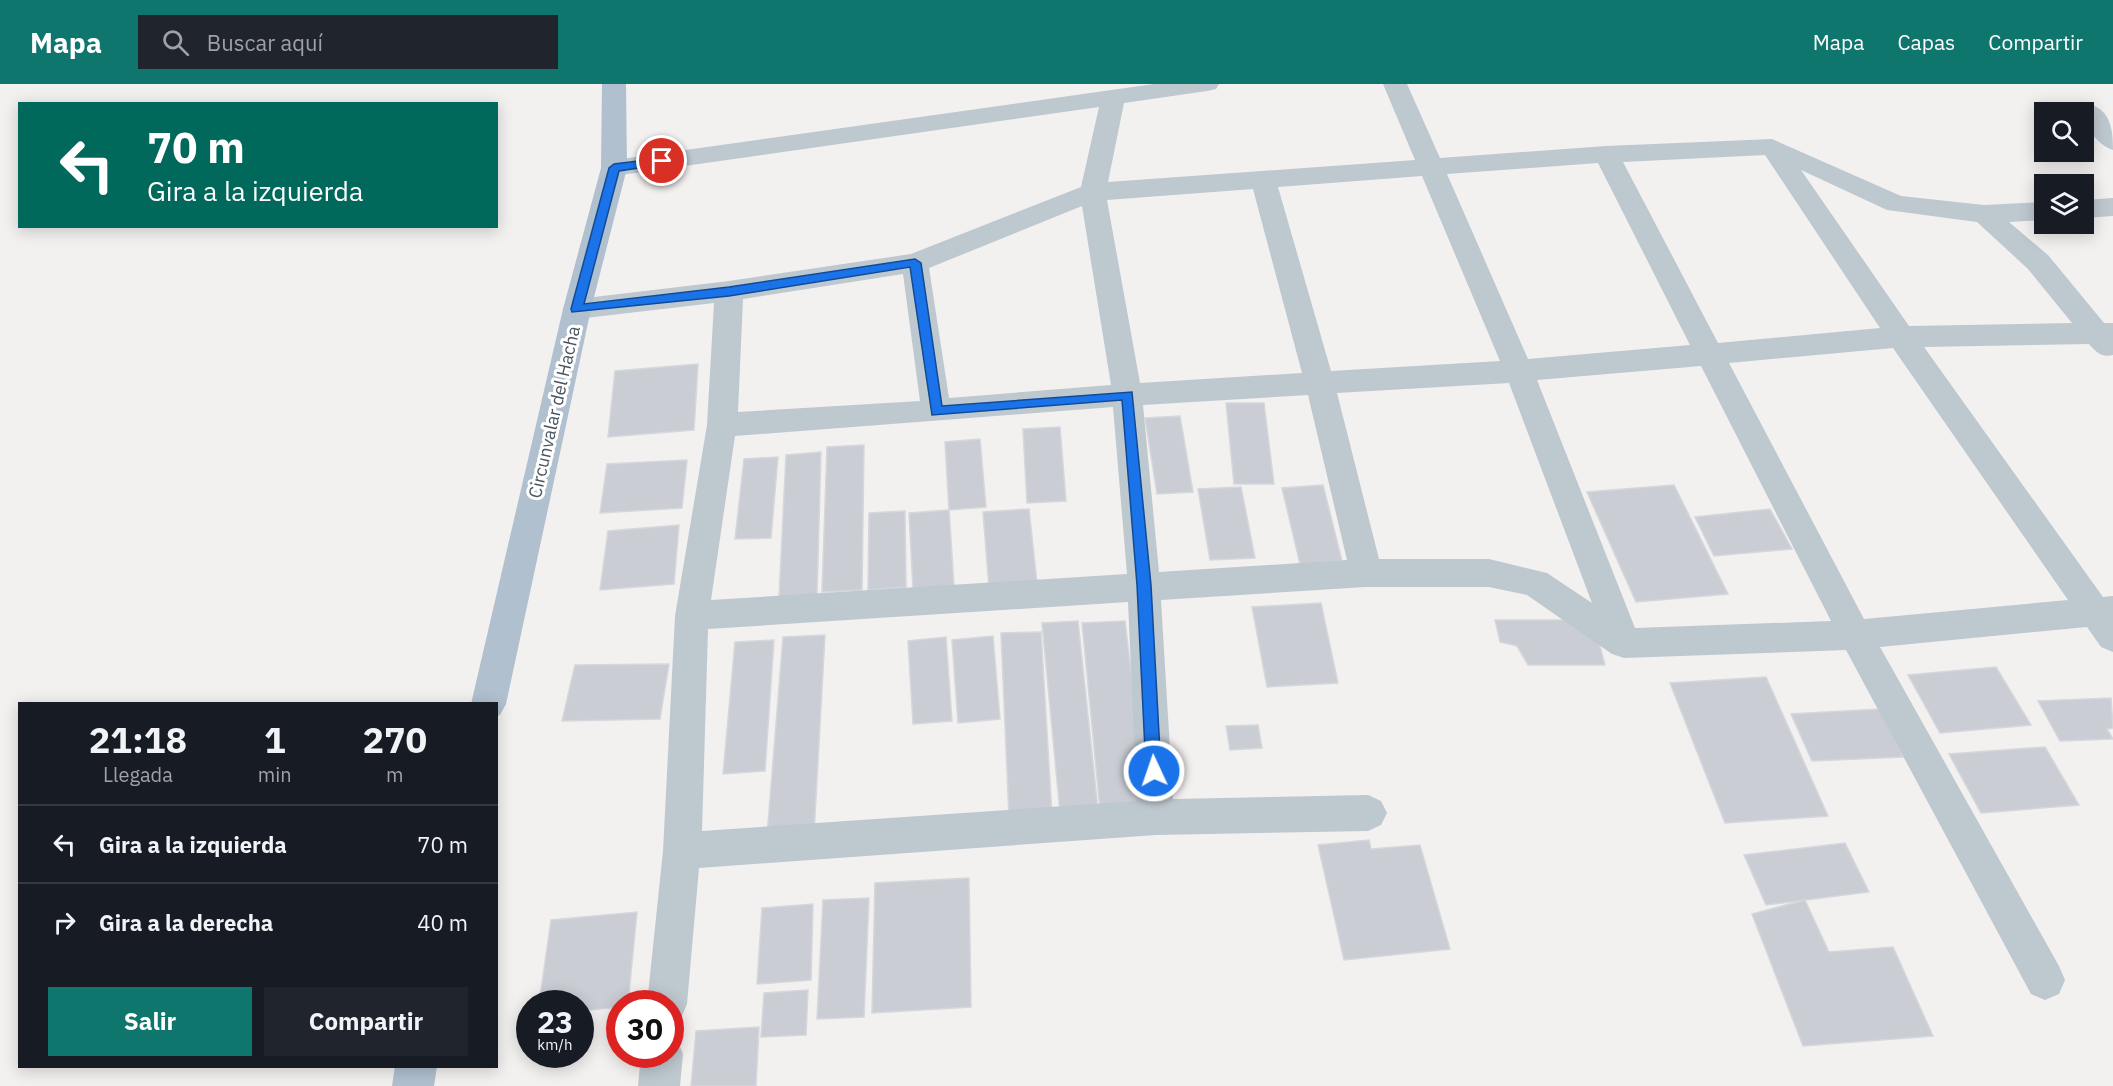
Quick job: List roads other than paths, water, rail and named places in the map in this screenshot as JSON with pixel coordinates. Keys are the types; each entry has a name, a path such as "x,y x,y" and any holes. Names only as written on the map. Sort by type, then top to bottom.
{"main road":[{"name":"Circunvalar del Hacha","path":"488,702 577,309 614,168 614,84"},
{"path":"413,1086 416,1068"}],"street":[{"path":"614,168 1207,84"},
{"path":"1395,84 1519,371 1624,644"},
{"path":"1113,99 1093,192 1127,395 1144,585 1156,817"},
{"path":"2094,118 2113,142"},
{"path":"1772,147 1901,337 2107,619"},
{"path":"577,309 729,291 915,263 1093,192 1606,154 1772,147 1896,204 1984,214 2034,212"},
{"path":"1606,154 1855,634 2045,980"},
{"path":"1263,178 1320,384 1366,573"},
{"path":"2094,208 2113,207"},
{"path":"1984,214 2038,262 2108,340"},
{"path":"915,263 936,411"},
{"path":"668,990 682,851 692,616 722,424 729,291"},
{"path":"722,424 936,411 1127,395 1519,371 1901,337 2108,340"},
{"path":"692,616 1144,585 1366,573 1489,573 1535,583 1624,644 1855,634 2107,619"},
{"path":"682,851 1156,817 1368,813"},
{"path":"659,1086 661,1068"}]}
